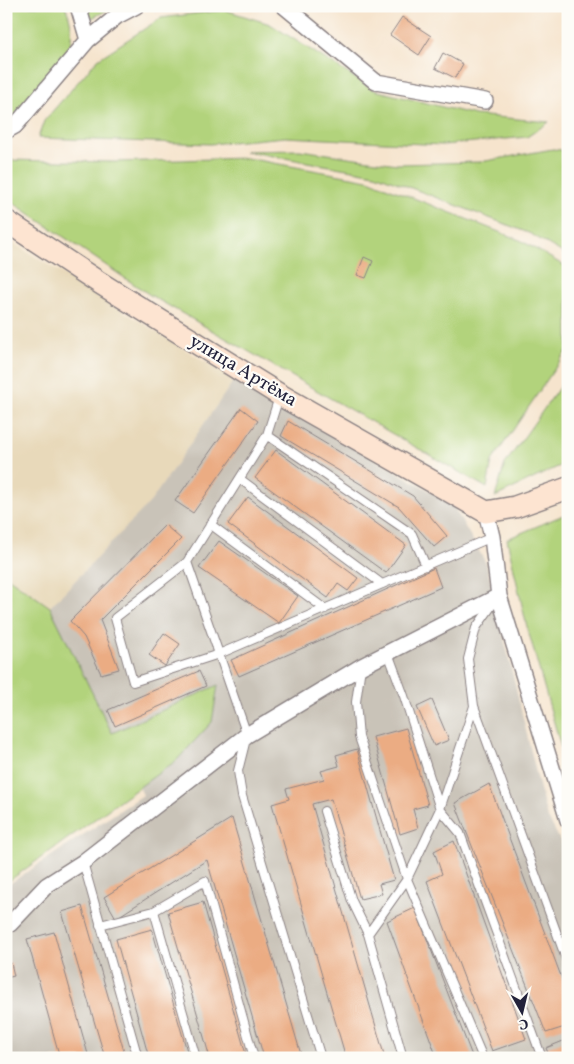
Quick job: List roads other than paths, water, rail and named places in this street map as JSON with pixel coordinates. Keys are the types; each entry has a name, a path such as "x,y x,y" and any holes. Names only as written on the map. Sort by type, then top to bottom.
{"street":[{"path":"78,6 88,40"},
{"path":"6,131 15,126 88,40 117,16 136,6"},
{"path":"284,6 376,82 485,101"},
{"name":"улица Артёма","path":"6,221 100,283 280,394 486,512"},
{"path":"568,488 515,507 486,512 492,537 499,596 568,820"},
{"path":"10,924 47,885 83,862 247,735 362,666 499,596"}],"lane":[{"path":"280,394 267,435 187,562 115,618 133,682 219,654 492,537"},
{"path":"267,435 412,534 426,566"},
{"path":"240,479 382,584"},
{"path":"210,524 325,609"},
{"path":"187,562 247,735 238,771 242,796 321,1058"},
{"path":"499,596 476,628 468,659 474,706 568,964"},
{"path":"388,653 404,696 440,809 460,833 542,1058"},
{"path":"362,666 356,702 358,736 408,879 483,1058"},
{"path":"368,934 408,879 440,809 474,706"},
{"path":"324,811 352,901 368,934 404,1058"},
{"path":"83,862 138,1058"},
{"path":"100,925 154,911 205,881 254,1058"},
{"path":"154,911 196,1058"}]}
